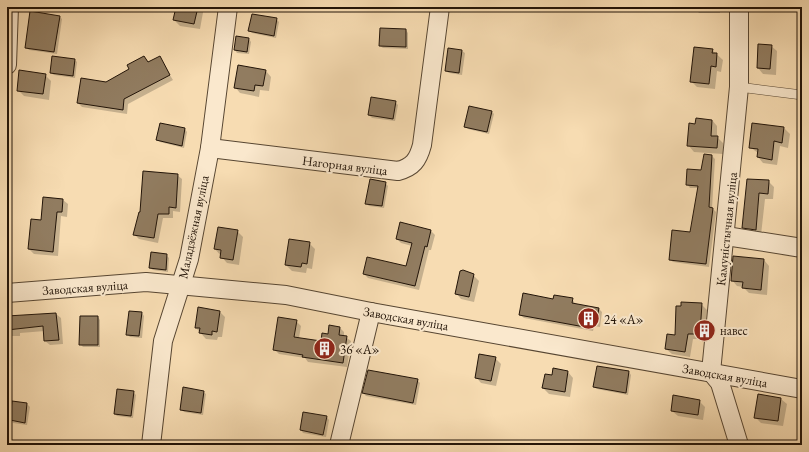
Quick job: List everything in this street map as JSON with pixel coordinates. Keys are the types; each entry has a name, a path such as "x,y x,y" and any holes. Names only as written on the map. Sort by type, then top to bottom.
{"street":[{"name":"Маладзёжная вуліца","path":"151,445 163,341 170,312 181,285 189,259 210,148 228,7"},
{"name":"Нагорная вуліца","path":"210,148 398,171 409,168 418,158 422,146 440,7"},
{"name":"Камуністычная вуліца","path":"711,372 726,236 739,87 739,7"},
{"path":"7,65 8,17"},
{"path":"726,236 802,248"},
{"name":"Заводская вуліца","path":"7,293 146,282 286,295 371,312 802,389"},
{"path":"339,445 371,312"},
{"path":"711,372 720,383 739,445"}],"lane":[{"path":"739,87 802,94"}],"building":[{"path":"176,7 198,7 194,24 173,20"},
{"path":"30,11 60,16 54,52 25,48"},
{"path":"252,14 277,18 274,36 248,31"},
{"path":"380,28 406,29 406,47 379,46"},
{"path":"236,36 249,38 247,52 234,50"},
{"path":"758,44 772,45 770,69 757,68"},
{"path":"694,47 713,49 712,53 717,53 716,67 711,66 709,84 690,82"},
{"path":"448,48 462,50 459,73 445,71"},
{"path":"52,56 75,59 73,76 50,73"},
{"path":"144,56 148,62 160,56 170,75 124,99 123,110 77,103 81,78 106,82 129,69 127,65"},
{"path":"238,65 266,70 263,86 255,85 254,91 234,88"},
{"path":"19,70 46,74 43,94 17,91"},
{"path":"371,97 396,101 393,119 368,115"},
{"path":"469,106 492,111 487,132 464,127"},
{"path":"696,118 712,120 711,136 718,136 717,148 687,146 689,123 695,124"},
{"path":"160,123 185,128 182,146 156,140"},
{"path":"752,123 784,127 782,143 774,141 772,160 757,157 758,149 749,148"},
{"path":"704,154 712,155 709,207 713,208 706,264 669,260 672,230 690,232 698,186 686,185 687,169 701,170"},
{"path":"143,171 178,174 176,208 169,207 169,214 158,214 154,238 133,235 140,212"},
{"path":"370,179 386,182 382,206 365,204"},
{"path":"747,179 769,180 768,194 759,193 756,230 742,228"},
{"path":"43,197 63,199 62,212 57,212 53,252 28,249 31,219 41,220"},
{"path":"400,222 431,230 427,247 425,246 415,286 363,274 367,257 406,266 412,243 396,239"},
{"path":"218,227 238,230 233,260 220,258 221,250 214,249"},
{"path":"289,239 310,242 307,264 302,263 301,267 285,265"},
{"path":"151,252 167,254 166,270 149,268"},
{"path":"733,256 764,259 761,290 742,288 743,282 731,281"},
{"path":"463,270 474,274 469,297 455,294 460,271"},
{"path":"523,293 553,299 554,295 573,298 572,303 599,308 596,324 591,323 590,328 519,315"},
{"path":"681,302 702,303 700,334 688,334 685,352 665,349 667,334 675,335 676,306 681,306"},
{"path":"198,307 220,311 217,332 212,331 212,335 199,333 200,328 195,328"},
{"path":"129,311 142,312 139,336 126,335"},
{"path":"56,313 59,340 44,341 43,326 7,330 7,316"},
{"path":"80,316 98,316 98,345 79,345"},
{"path":"278,317 297,320 294,337 321,341 322,333 328,334 329,325 340,327 339,335 347,336 343,363 302,357 303,355 273,350"},
{"path":"479,354 496,357 491,381 475,378"},
{"path":"597,366 629,371 626,393 593,387"},
{"path":"553,368 568,371 565,392 542,388 545,374 552,375"},
{"path":"368,370 418,379 413,403 362,393"},
{"path":"183,387 204,391 201,413 180,410"},
{"path":"117,389 134,391 131,416 114,414"},
{"path":"758,394 781,398 778,421 754,418"},
{"path":"673,395 700,400 698,415 671,411"},
{"path":"12,401 27,403 25,423 10,420"},
{"path":"303,412 327,416 323,435 300,430"}],"place":[{"name":"24 «А»","path":"588,319"},
{"name":"навес","path":"704,330"},
{"name":"36 «А»","path":"324,349"}]}
